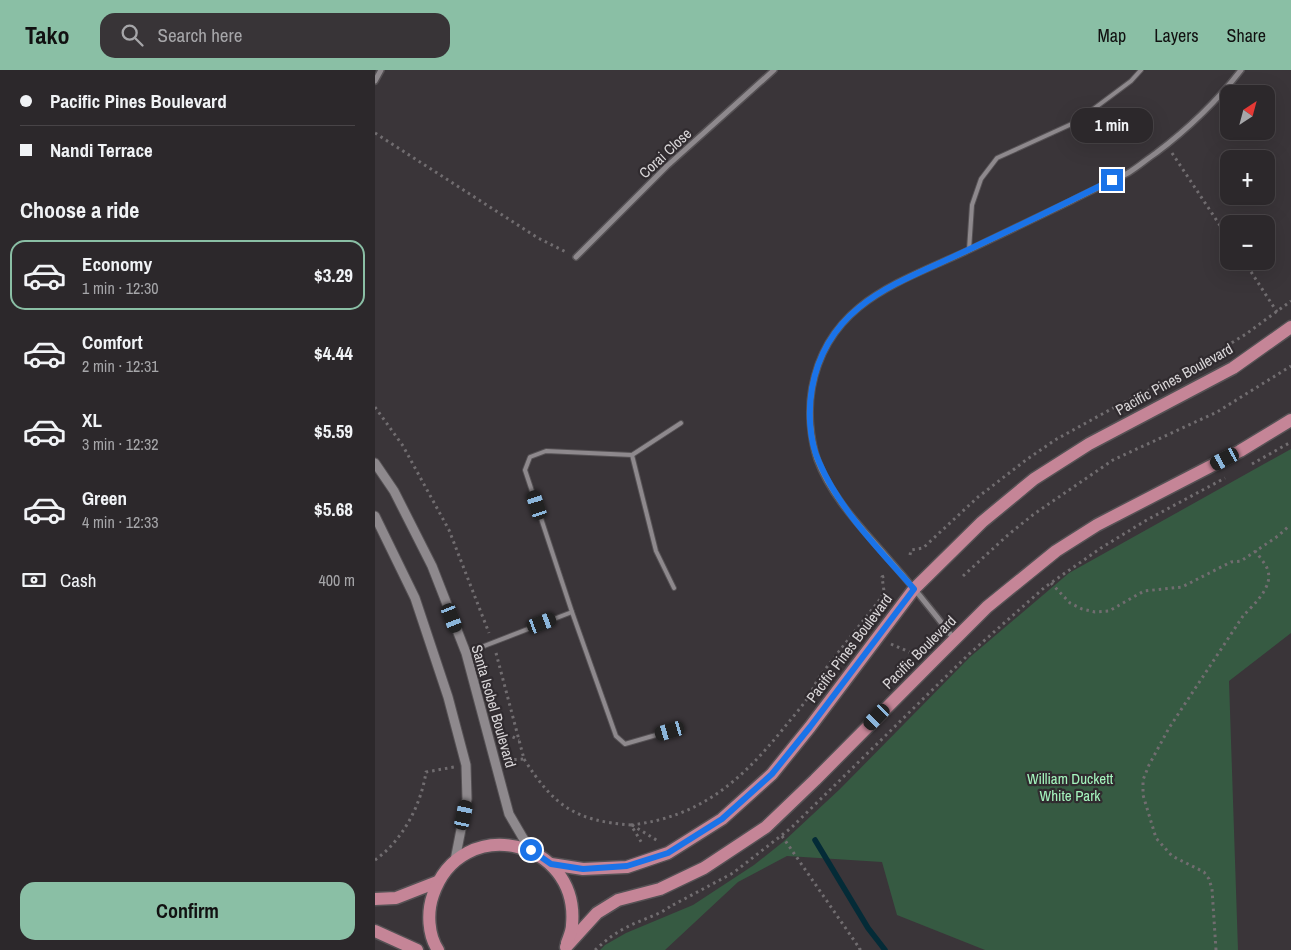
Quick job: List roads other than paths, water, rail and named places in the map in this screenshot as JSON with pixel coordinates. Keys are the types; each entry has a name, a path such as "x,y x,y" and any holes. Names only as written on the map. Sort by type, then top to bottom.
{"main road":[{"name":"Pacific Pines Boulevard","path":"551,864 583,869 627,866 673,850 722,819 772,774 810,727 914,589 982,522 1034,479 1089,444 1233,368 1291,327"},
{"name":"Pacific Boulevard","path":"565,949 597,913 618,900 660,889 704,868 766,827 987,607 1056,551 1097,525 1240,451 1291,420"},
{"path":"438,950 429,925 430,903 437,882 455,860 472,850 491,844 511,844 531,850 551,864 564,882 572,903 572,926 565,949"},
{"path":"375,899 396,898 437,882"},
{"path":"375,931 417,950"}],"street":[{"path":"376,77 381,70"},
{"name":"Corai Close","path":"576,257 667,166 775,70"},
{"path":"954,639 854,518 826,477 813,443 809,403 819,359 830,338 846,319 885,288 969,250 1130,172 1181,134 1226,90 1241,70"},
{"name":"Santa Isobel Boulevard","path":"375,463 394,492 432,566 466,654 509,814 531,850"},
{"path":"375,516 415,598 448,697 466,765 467,800 455,860"}],"lane":[{"path":"969,250 973,205 981,179 997,158 1076,122 1131,81 1141,70"},
{"path":"670,731 625,744 615,736 525,470 530,457 546,451 631,455 681,423"},
{"path":"631,455 656,551 675,588"},
{"path":"466,654 572,612"}],"waterway":[{"path":"815,840 868,928 885,950"}],"park label":[{"name":"William Duckett White Park","path":"1070,786"}]}
